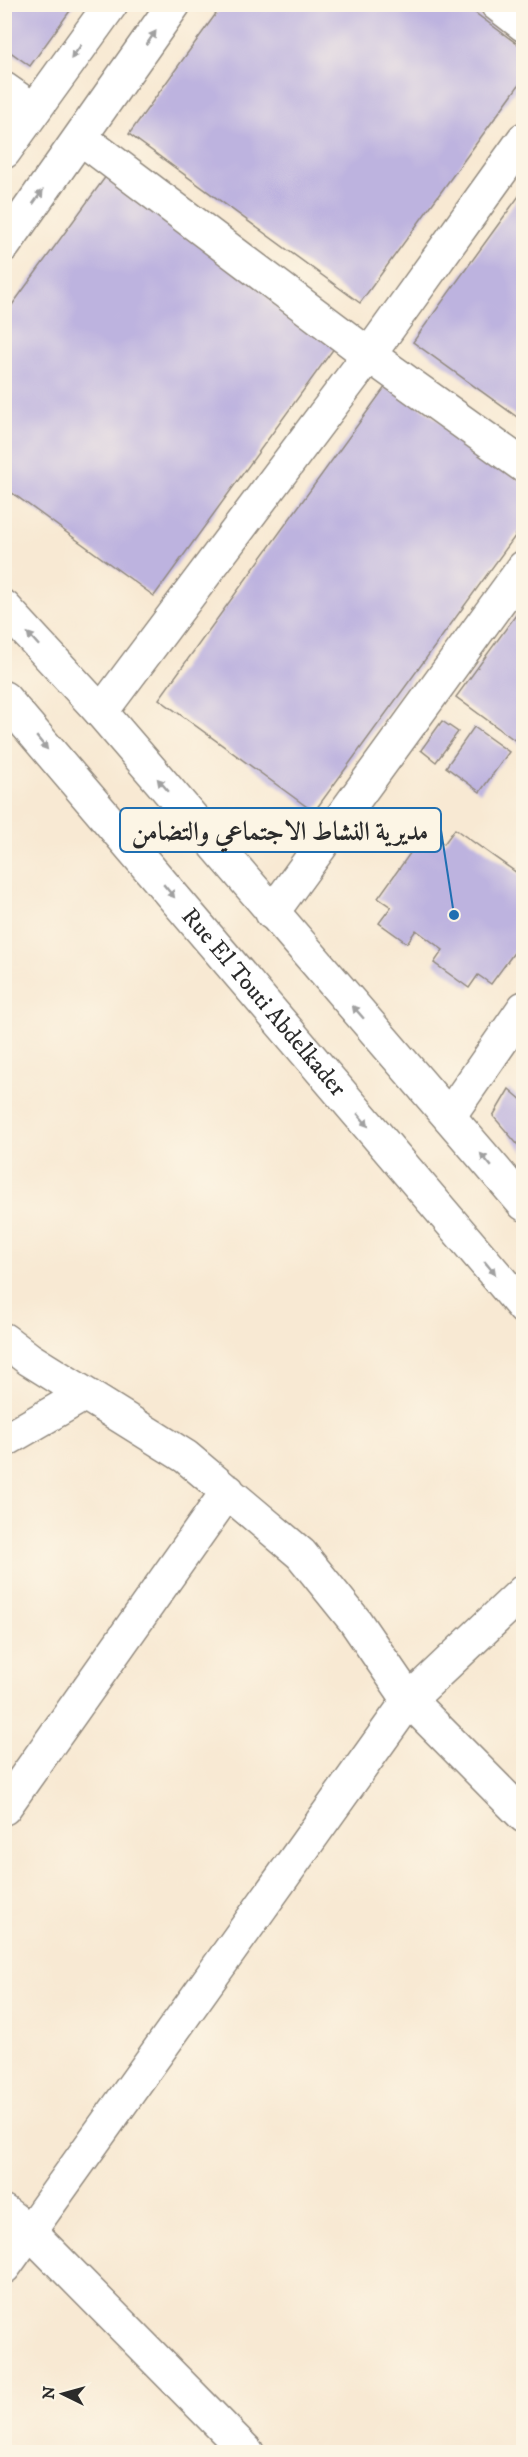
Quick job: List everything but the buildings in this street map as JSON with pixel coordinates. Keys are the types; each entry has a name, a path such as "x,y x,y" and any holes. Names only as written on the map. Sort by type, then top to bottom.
{"street":[{"path":"4,152 111,4"},
{"path":"4,245 174,4"},
{"path":"497,4 524,25"},
{"path":"4,88 34,110"},
{"path":"81,138 369,356 524,466"},
{"path":"101,712 369,356 524,139"},
{"path":"272,913 524,567"},
{"path":"4,607 101,712 524,1204"},
{"name":"Rue El Touti Abdelkader","path":"4,698 524,1308"},
{"path":"449,1116 524,1008"},
{"path":"4,1340 29,1359 186,1457 302,1554 356,1621 409,1700 524,1816"},
{"path":"4,1441 85,1394"},
{"path":"4,1808 228,1491"},
{"path":"4,2267 17,2222 409,1700 524,1591"},
{"path":"17,2222 247,2452"}],"place":[{"name":"مديرية النشاط الاجتماعي والتضامن","path":"454,915"}]}
